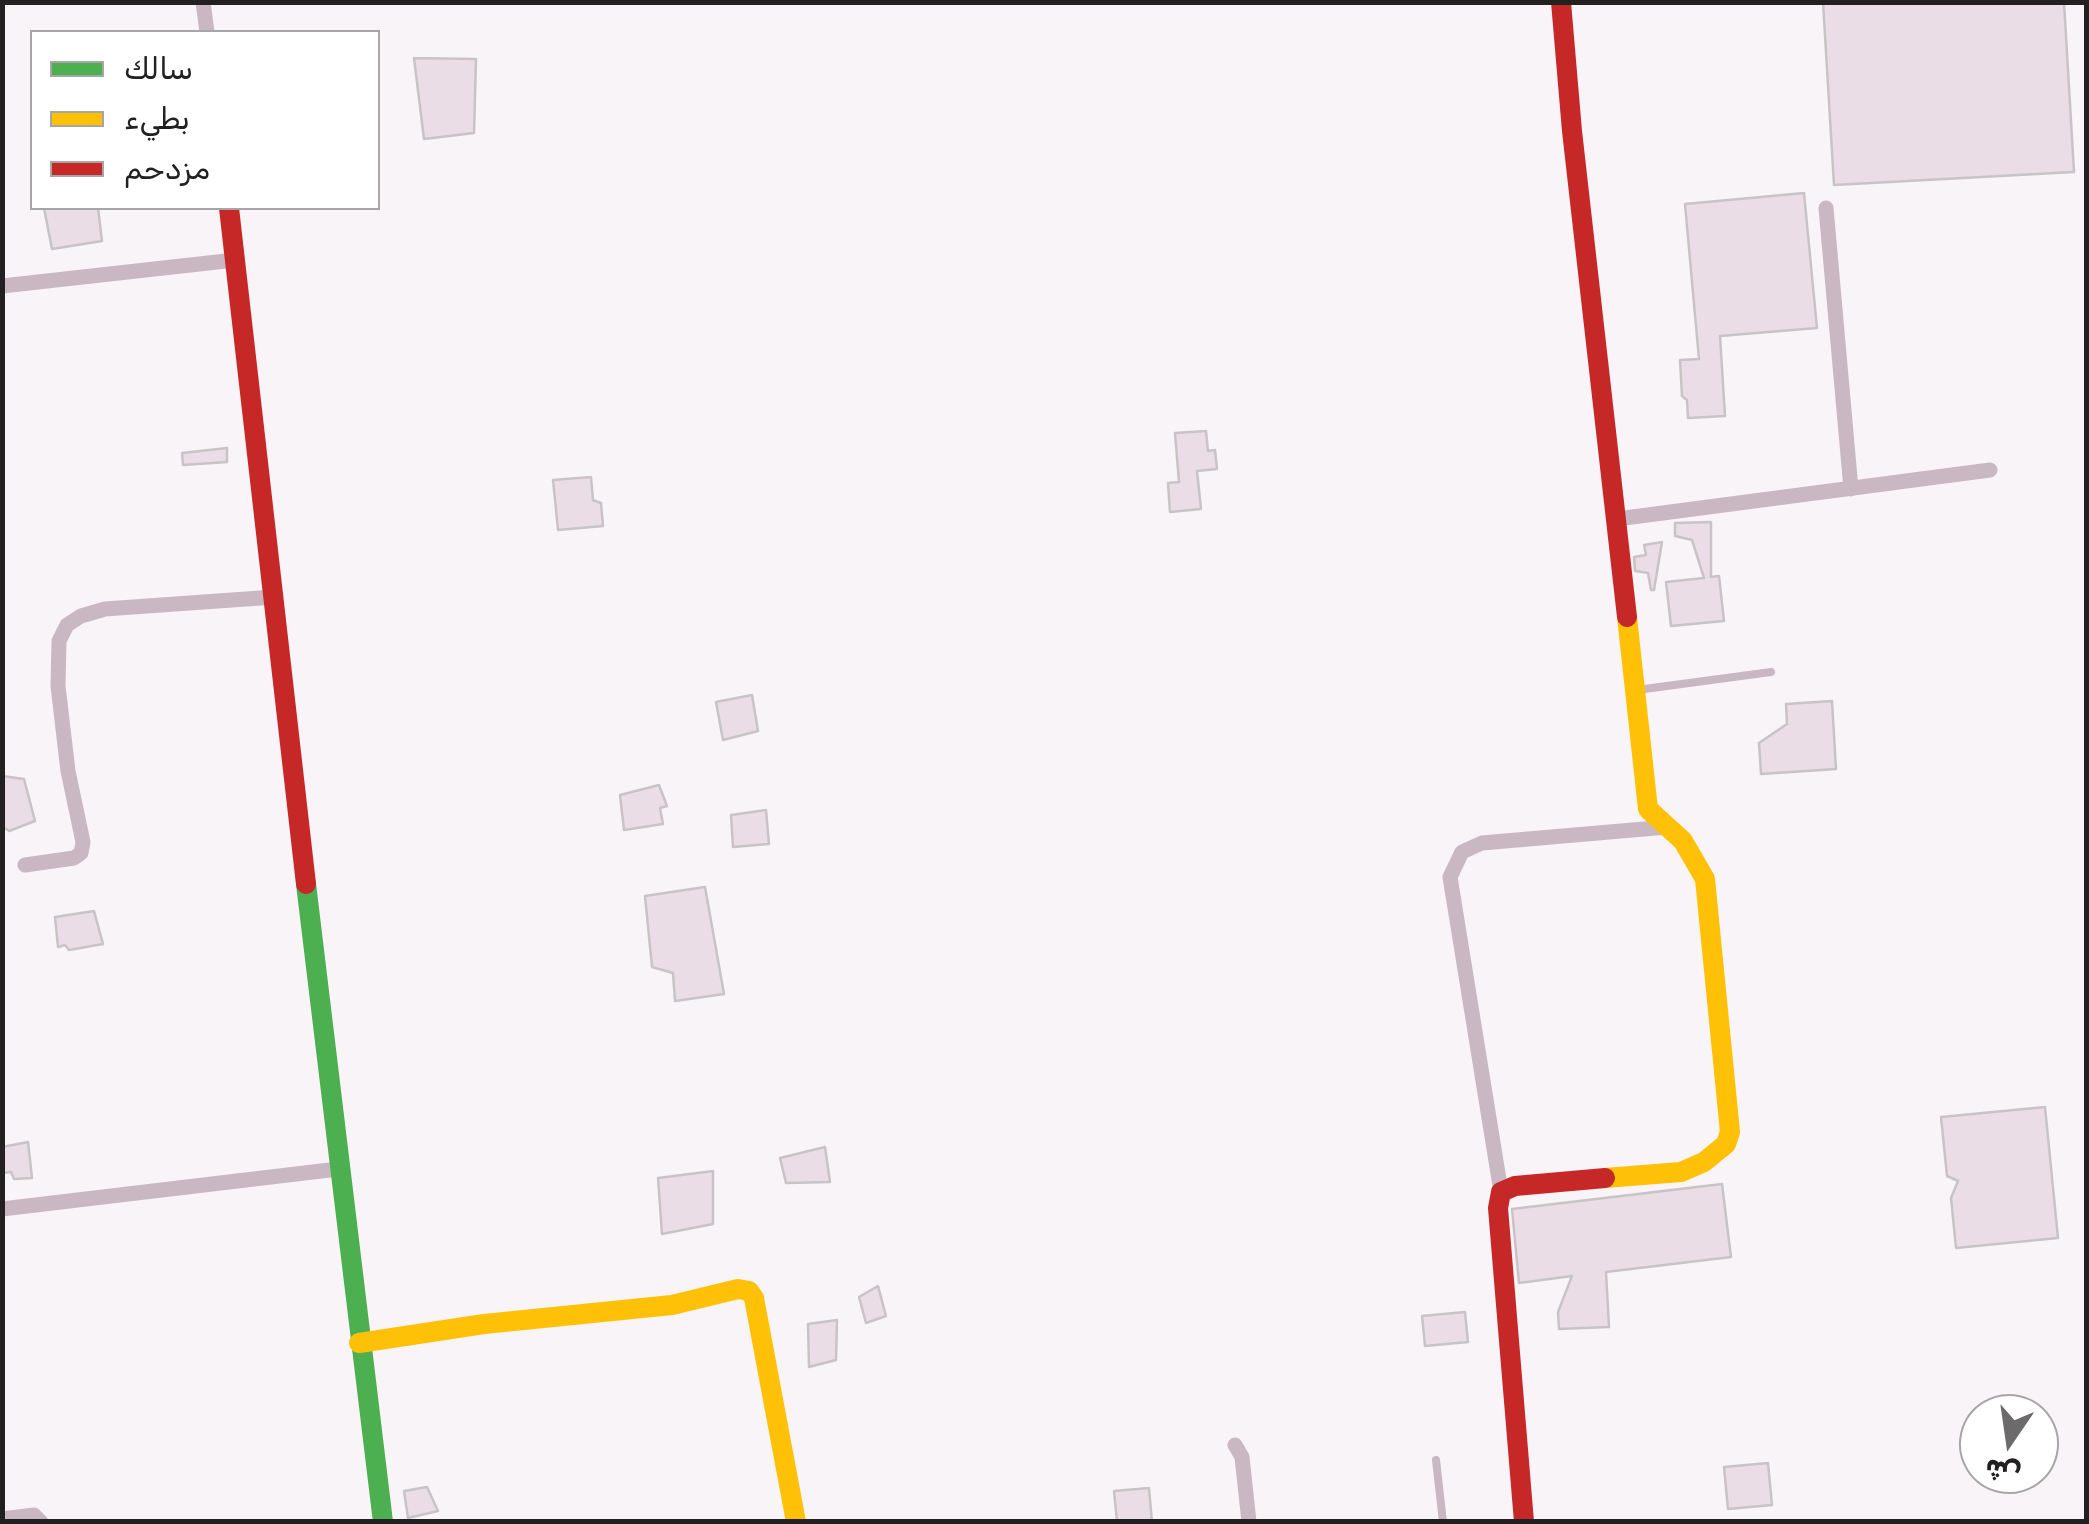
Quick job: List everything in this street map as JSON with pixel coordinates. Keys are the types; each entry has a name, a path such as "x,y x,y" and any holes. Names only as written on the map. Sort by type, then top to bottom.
{"street":[{"path":"204,2 207,30"},
{"path":"1501,1192 1515,1186 1681,1172 1704,1162 1726,1144 1730,1132 1705,878 1682,841 1648,808 1561,2"},
{"path":"1826,208 1851,489"},
{"path":"229,210 338,1169 383,1522"},
{"path":"2,286 235,260"},
{"path":"1617,519 1990,470"},
{"path":"26,864 74,858 84,842 68,771 58,686 59,641 67,624 106,609 274,597"},
{"path":"1524,1522 1498,1208 1501,1192 1450,876 1462,852 1482,843 1668,827"},
{"path":"2,1209 338,1169"},
{"path":"359,1343 484,1324 672,1304 738,1288 750,1291 796,1522"},
{"path":"1235,1445 1242,1456 1249,1522"},
{"path":"2,1519 34,1515 42,1522"}],"lane":[{"path":"1635,690 1771,672"},
{"path":"1436,1460 1443,1522"}],"building":[{"path":"1823,2 2064,2 2074,172 1834,185"},
{"path":"414,58 476,59 474,133 424,139"},
{"path":"1804,193 1817,328 1720,336 1725,416 1688,418 1680,360 1699,359 1685,204"},
{"path":"44,210 98,210 102,241 52,249"},
{"path":"1206,431 1208,451 1215,450 1217,469 1197,471 1201,509 1170,512 1168,483 1179,482 1175,433"},
{"path":"227,448 227,462 183,465 182,453"},
{"path":"591,477 593,500 601,503 603,526 558,530 553,480"},
{"path":"1711,522 1711,577 1719,576 1724,621 1671,626 1666,582 1704,578 1692,540 1675,536 1675,523"},
{"path":"1662,542 1651,590 1648,573 1635,571 1634,557 1646,555 1644,545"},
{"path":"752,695 758,731 723,740 716,702"},
{"path":"1832,701 1836,769 1761,774 1759,743 1787,724 1786,704"},
{"path":"2,776 24,779 35,821 9,831 2,826"},
{"path":"659,785 667,806 660,808 663,824 624,830 620,795"},
{"path":"766,810 769,844 733,847 731,815"},
{"path":"705,887 724,994 675,1001 673,973 652,967 645,896"},
{"path":"94,911 103,944 69,950 65,945 58,947 55,917"},
{"path":"2045,1107 2058,1238 1956,1248 1951,1198 1958,1181 1947,1176 1941,1117"},
{"path":"28,1142 32,1178 14,1179 11,1172 2,1173 2,1147"},
{"path":"825,1147 830,1182 786,1183 780,1158"},
{"path":"713,1171 713,1224 662,1234 658,1178"},
{"path":"1722,1184 1731,1257 1606,1272 1609,1327 1559,1329 1558,1312 1572,1276 1519,1283 1512,1209"},
{"path":"878,1286 886,1316 866,1323 859,1297"},
{"path":"1465,1312 1468,1342 1425,1346 1422,1316"},
{"path":"837,1320 836,1360 809,1367 808,1324"},
{"path":"1768,1463 1772,1505 1728,1509 1724,1467"},
{"path":"427,1487 438,1511 408,1518 404,1491"},
{"path":"1149,1488 1152,1522 1117,1522 1114,1491"}],"traffic: fast":[{"path":"306,884 383,1522"}],"traffic: slow":[{"path":"1605,1178 1681,1172 1704,1162 1726,1144 1730,1132 1705,879 1683,841 1648,809 1627,617"},
{"path":"359,1343 484,1324 672,1305 738,1289 749,1291 754,1298 796,1522"}],"traffic: jam":[{"path":"1561,2 1627,617"},
{"path":"229,210 306,884"},
{"path":"1524,1522 1498,1208 1501,1192 1515,1186 1605,1178"}]}
